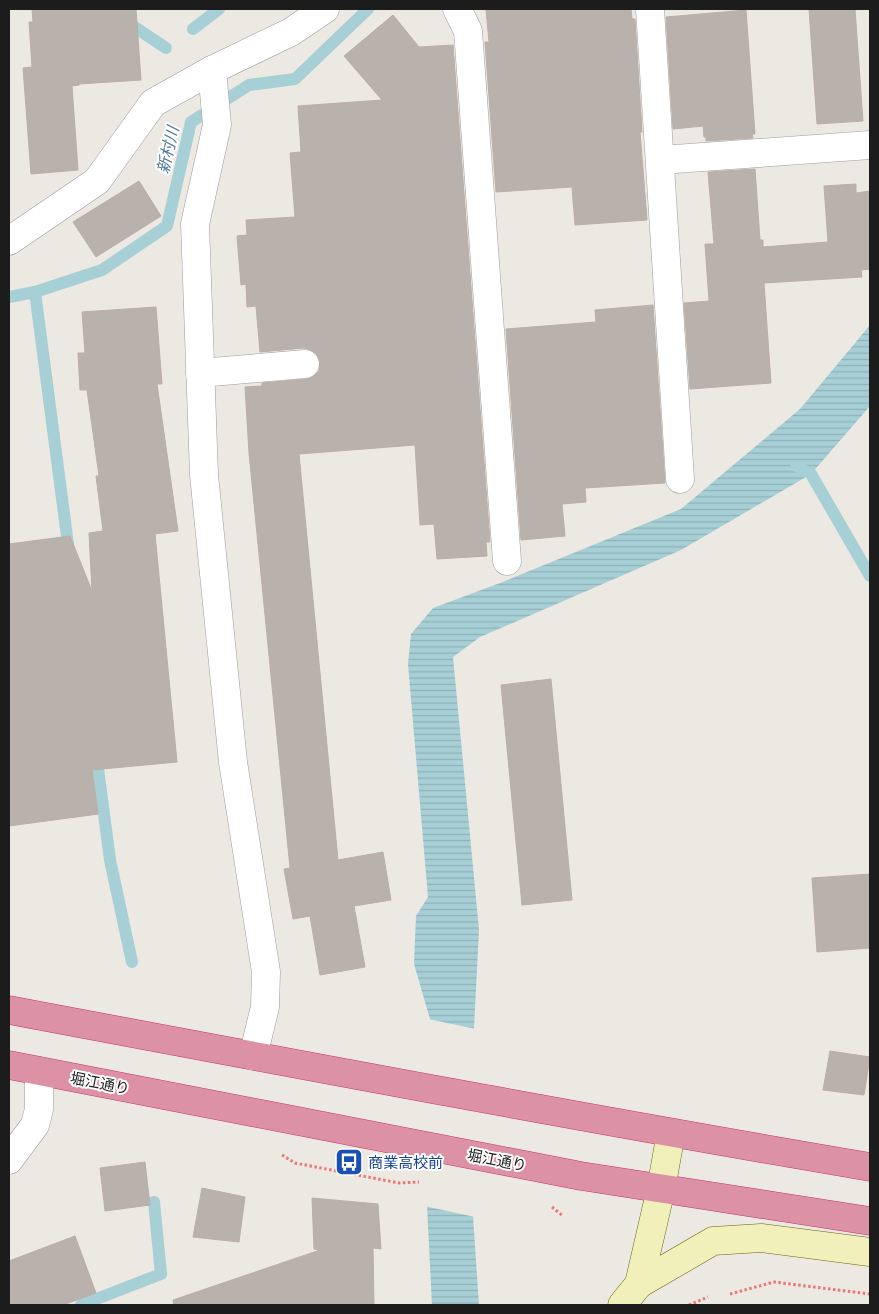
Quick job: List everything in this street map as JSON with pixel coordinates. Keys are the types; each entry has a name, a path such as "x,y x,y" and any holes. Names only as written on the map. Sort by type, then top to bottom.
{"highway":[{"path":"9,1010 421,1088 870,1167"},
{"name":"堀江通り","path":"9,1065 581,1176 870,1221"}],"street":[{"path":"9,241 97,181 153,103 212,70 291,32 325,9"},
{"path":"457,9 468,30 507,561"},
{"path":"650,9 680,479"},
{"path":"212,70 217,125 195,224 204,475 233,762 266,972 266,1007 254,1056"},
{"path":"661,160 870,144"},
{"path":"200,373 305,364"},
{"path":"9,1160 35,1125 39,1109 39,1071"},
{"path":"639,1284 661,1189 671,1133"},
{"path":"622,1305 639,1284 713,1241 760,1238 870,1252"}],"path":[{"path":"276,1152 295,1163 400,1183 422,1182"},
{"path":"730,1294 774,1282 870,1294"},
{"path":"689,1305 708,1297"}],"water":[{"path":"870,325 870,406 811,474 681,550 480,637 453,657 479,930 474,1028 473,1216 479,1305 432,1305 427,1206 430,1019 414,964 416,916 428,897 408,664 411,634 433,608 500,583 681,509 800,409"}],"pier":[{"path":"428,1019 476,1029 475,1217 424,1206"}],"building":[{"path":"32,9 136,9 141,80 72,86 78,170 31,174 23,68 32,67 29,22 33,22"},
{"path":"486,9 631,9 632,19 635,19 642,132 640,132 647,220 575,225 572,187 496,192 485,42 489,42"},
{"path":"809,9 855,9 863,121 817,124"},
{"path":"746,10 755,134 752,134 753,138 706,141 703,126 673,129 666,17"},
{"path":"393,15 419,47 453,45 490,542 486,542 487,556 437,559 434,524 420,525 415,445 299,454 338,860 383,852 391,900 354,906 365,967 320,975 310,916 293,919 284,869 290,868 249,453 245,387 262,386 262,383 307,379 319,371 320,362 317,355 311,350 304,348 260,352 256,306 247,307 246,284 241,285 237,236 247,235 246,220 295,217 290,153 301,152 298,106 382,100 344,56"},
{"path":"755,169 760,240 763,240 763,247 828,242 824,186 856,184 856,193 870,191 870,269 861,270 862,277 764,283 771,383 690,389 684,303 709,301 705,244 714,244 708,172"},
{"path":"139,181 161,216 96,257 73,222"},
{"path":"653,305 665,483 585,488 586,502 562,504 565,536 521,540 506,329 596,322 595,310"},
{"path":"156,307 162,384 157,384 178,531 155,534 177,762 92,770 98,814 9,826 9,544 70,536 92,591 89,533 103,531 96,476 99,476 87,390 80,390 78,353 85,353 82,312"},
{"path":"551,679 572,900 522,905 501,685"},
{"path":"870,874 870,948 817,952 812,878"},
{"path":"830,1051 870,1057 864,1095 823,1090"},
{"path":"145,1162 150,1205 105,1211 100,1168"},
{"path":"202,1188 245,1197 239,1242 193,1237"},
{"path":"312,1198 378,1204 381,1249 373,1248 374,1305 174,1305 173,1300 320,1250 314,1249"},
{"path":"75,1236 96,1293 63,1305 9,1305 9,1261"}],"waterway":[{"path":"114,9 118,16 166,48"},
{"path":"193,29 219,9"},
{"name":"新村川","path":"9,297 35,292 102,270 167,226 191,122 249,85 295,79 368,9"},
{"path":"35,292 69,552"},
{"path":"796,466 811,474 870,576"},
{"path":"96,753 110,860 132,962"},
{"path":"81,1305 161,1274 154,1202"}],"place":[{"name":"商業高校前","path":"349,1162"}]}
